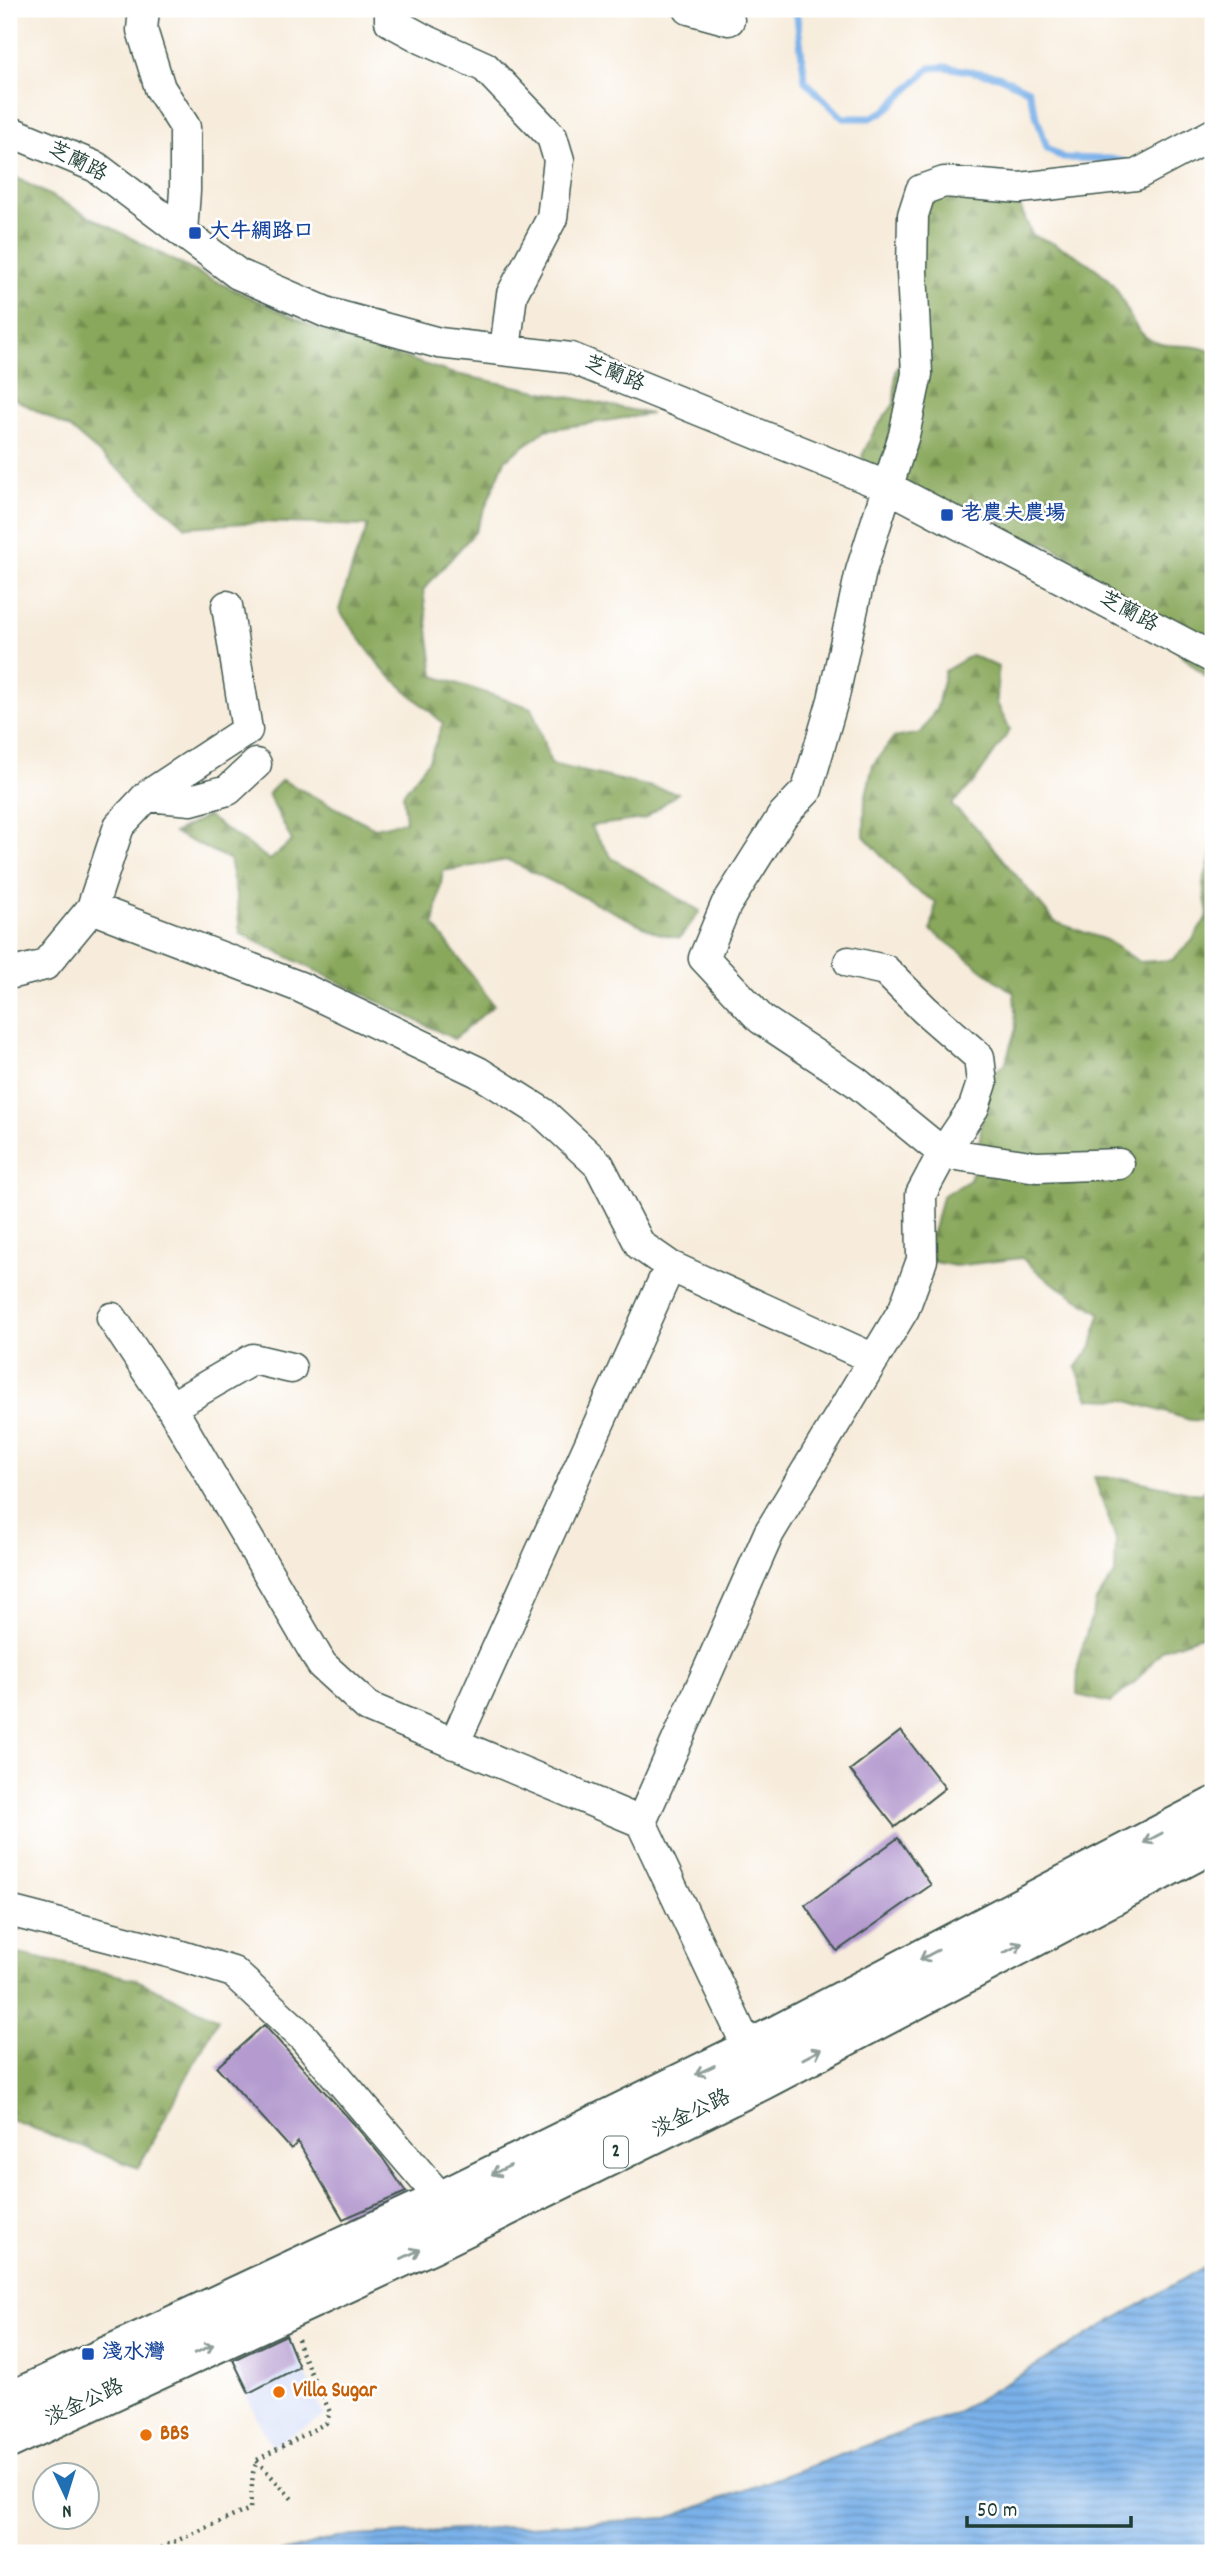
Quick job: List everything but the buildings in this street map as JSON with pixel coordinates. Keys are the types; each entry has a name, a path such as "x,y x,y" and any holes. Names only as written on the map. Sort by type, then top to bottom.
{"main road":[{"name":"淡金公路","path":"755,2065 1213,1807"},
{"name":"淡金公路","path":"9,2440 450,2215 1213,1843"},
{"name":"淡金公路","path":"9,2402 450,2215"}],"street":[{"path":"144,9 142,30 160,88 185,127 182,232"},
{"path":"390,9 390,22 485,67 552,137 559,160 552,218 512,293 505,350"},
{"path":"689,9 729,20"},
{"name":"芝蘭路","path":"9,131 96,167 238,274 328,313 439,343 571,358 888,487 1213,658"},
{"path":"1119,1164 1037,1167 943,1153 856,1082 761,1019 704,958 726,905 783,815 807,790 834,700 861,571 904,435 917,374 912,271 913,215 921,190 944,182 1020,188 1136,175 1213,134"},
{"path":"9,974 44,965 92,908 119,826 147,796 247,730 227,606"},
{"path":"147,796 191,800 228,790 256,764"},
{"path":"92,908 300,987 478,1072 543,1113 599,1165 640,1245 670,1266 874,1359"},
{"path":"641,1822 769,1533 904,1309 922,1260 920,1194 974,1107 982,1083 979,1057 925,1010 885,970 849,962"},
{"path":"454,1744 670,1266"},
{"path":"113,1318 171,1407 322,1665 368,1707 641,1822 755,2065"},
{"path":"171,1407 253,1359 291,1368"},
{"path":"9,1911 172,1953 233,1972 303,2038 450,2215"}],"path":[{"path":"148,2553 250,2508 257,2460 327,2423 330,2412 300,2350 298,2338 307,2334"},
{"path":"257,2460 295,2502"},
{"path":"9,2544 13,2553"}],"shaded area":[{"name":"Villa Sugar","path":"285,2328 325,2416 271,2446 228,2358"}],"green space":[{"path":"9,174 192,270 318,329 451,373 651,414 546,430 505,460 475,532 423,590 434,676 532,708 551,764 678,793 644,819 590,826 612,858 700,911 680,938 657,933 508,860 443,871 434,925 494,1005 454,1039 240,933 229,859 174,833 207,816 270,860 292,841 268,794 282,780 375,828 406,821 403,794 429,760 443,723 382,669 339,610 368,526 261,522 186,527 71,429 9,396"},
{"path":"936,188 997,188 1019,204 1032,235 1076,256 1107,278 1118,292 1136,326 1146,337 1162,344 1197,347 1213,353 1213,683 1077,562 1047,543 1014,535 987,508 947,504 878,487 862,456 874,431 894,404 896,372 907,340 901,244"},
{"path":"972,655 998,667 997,703 1010,730 974,782 951,805 974,825 1055,922 1106,940 1140,962 1172,960 1192,941 1208,915 1203,884 1213,849 1213,1421 1190,1420 1125,1400 1089,1399 1076,1368 1092,1346 1100,1313 1045,1278 1022,1258 955,1266 915,1258 934,1229 942,1196 970,1180 981,1132 977,1084 1005,1064 1016,1028 1014,993 931,931 936,902 910,886 864,836 865,800 873,765 893,738 921,733 937,707 945,671"},
{"path":"1094,1477 1123,1478 1199,1494 1213,1485 1213,1632 1163,1649 1137,1680 1110,1703 1077,1695 1078,1662 1096,1601 1115,1574 1116,1539"},
{"path":"9,1952 135,1979 218,2019 138,2168 9,2119"}],"water":[{"path":"1213,2264 1213,2553 279,2553 338,2537 668,2518 953,2414"}],"waterway":[{"path":"796,9 805,81 843,118 870,118 885,111 930,68 945,67 998,76 1028,90 1047,148 1063,158 1125,162"}],"place":[{"name":"大牛綢路口","path":"195,233"},
{"name":"老農夫農場","path":"947,515"},
{"name":"淺水灣","path":"88,2354"},
{"name":"Villa Sugar","path":"279,2392"},
{"name":"BBS","path":"146,2435"}]}
